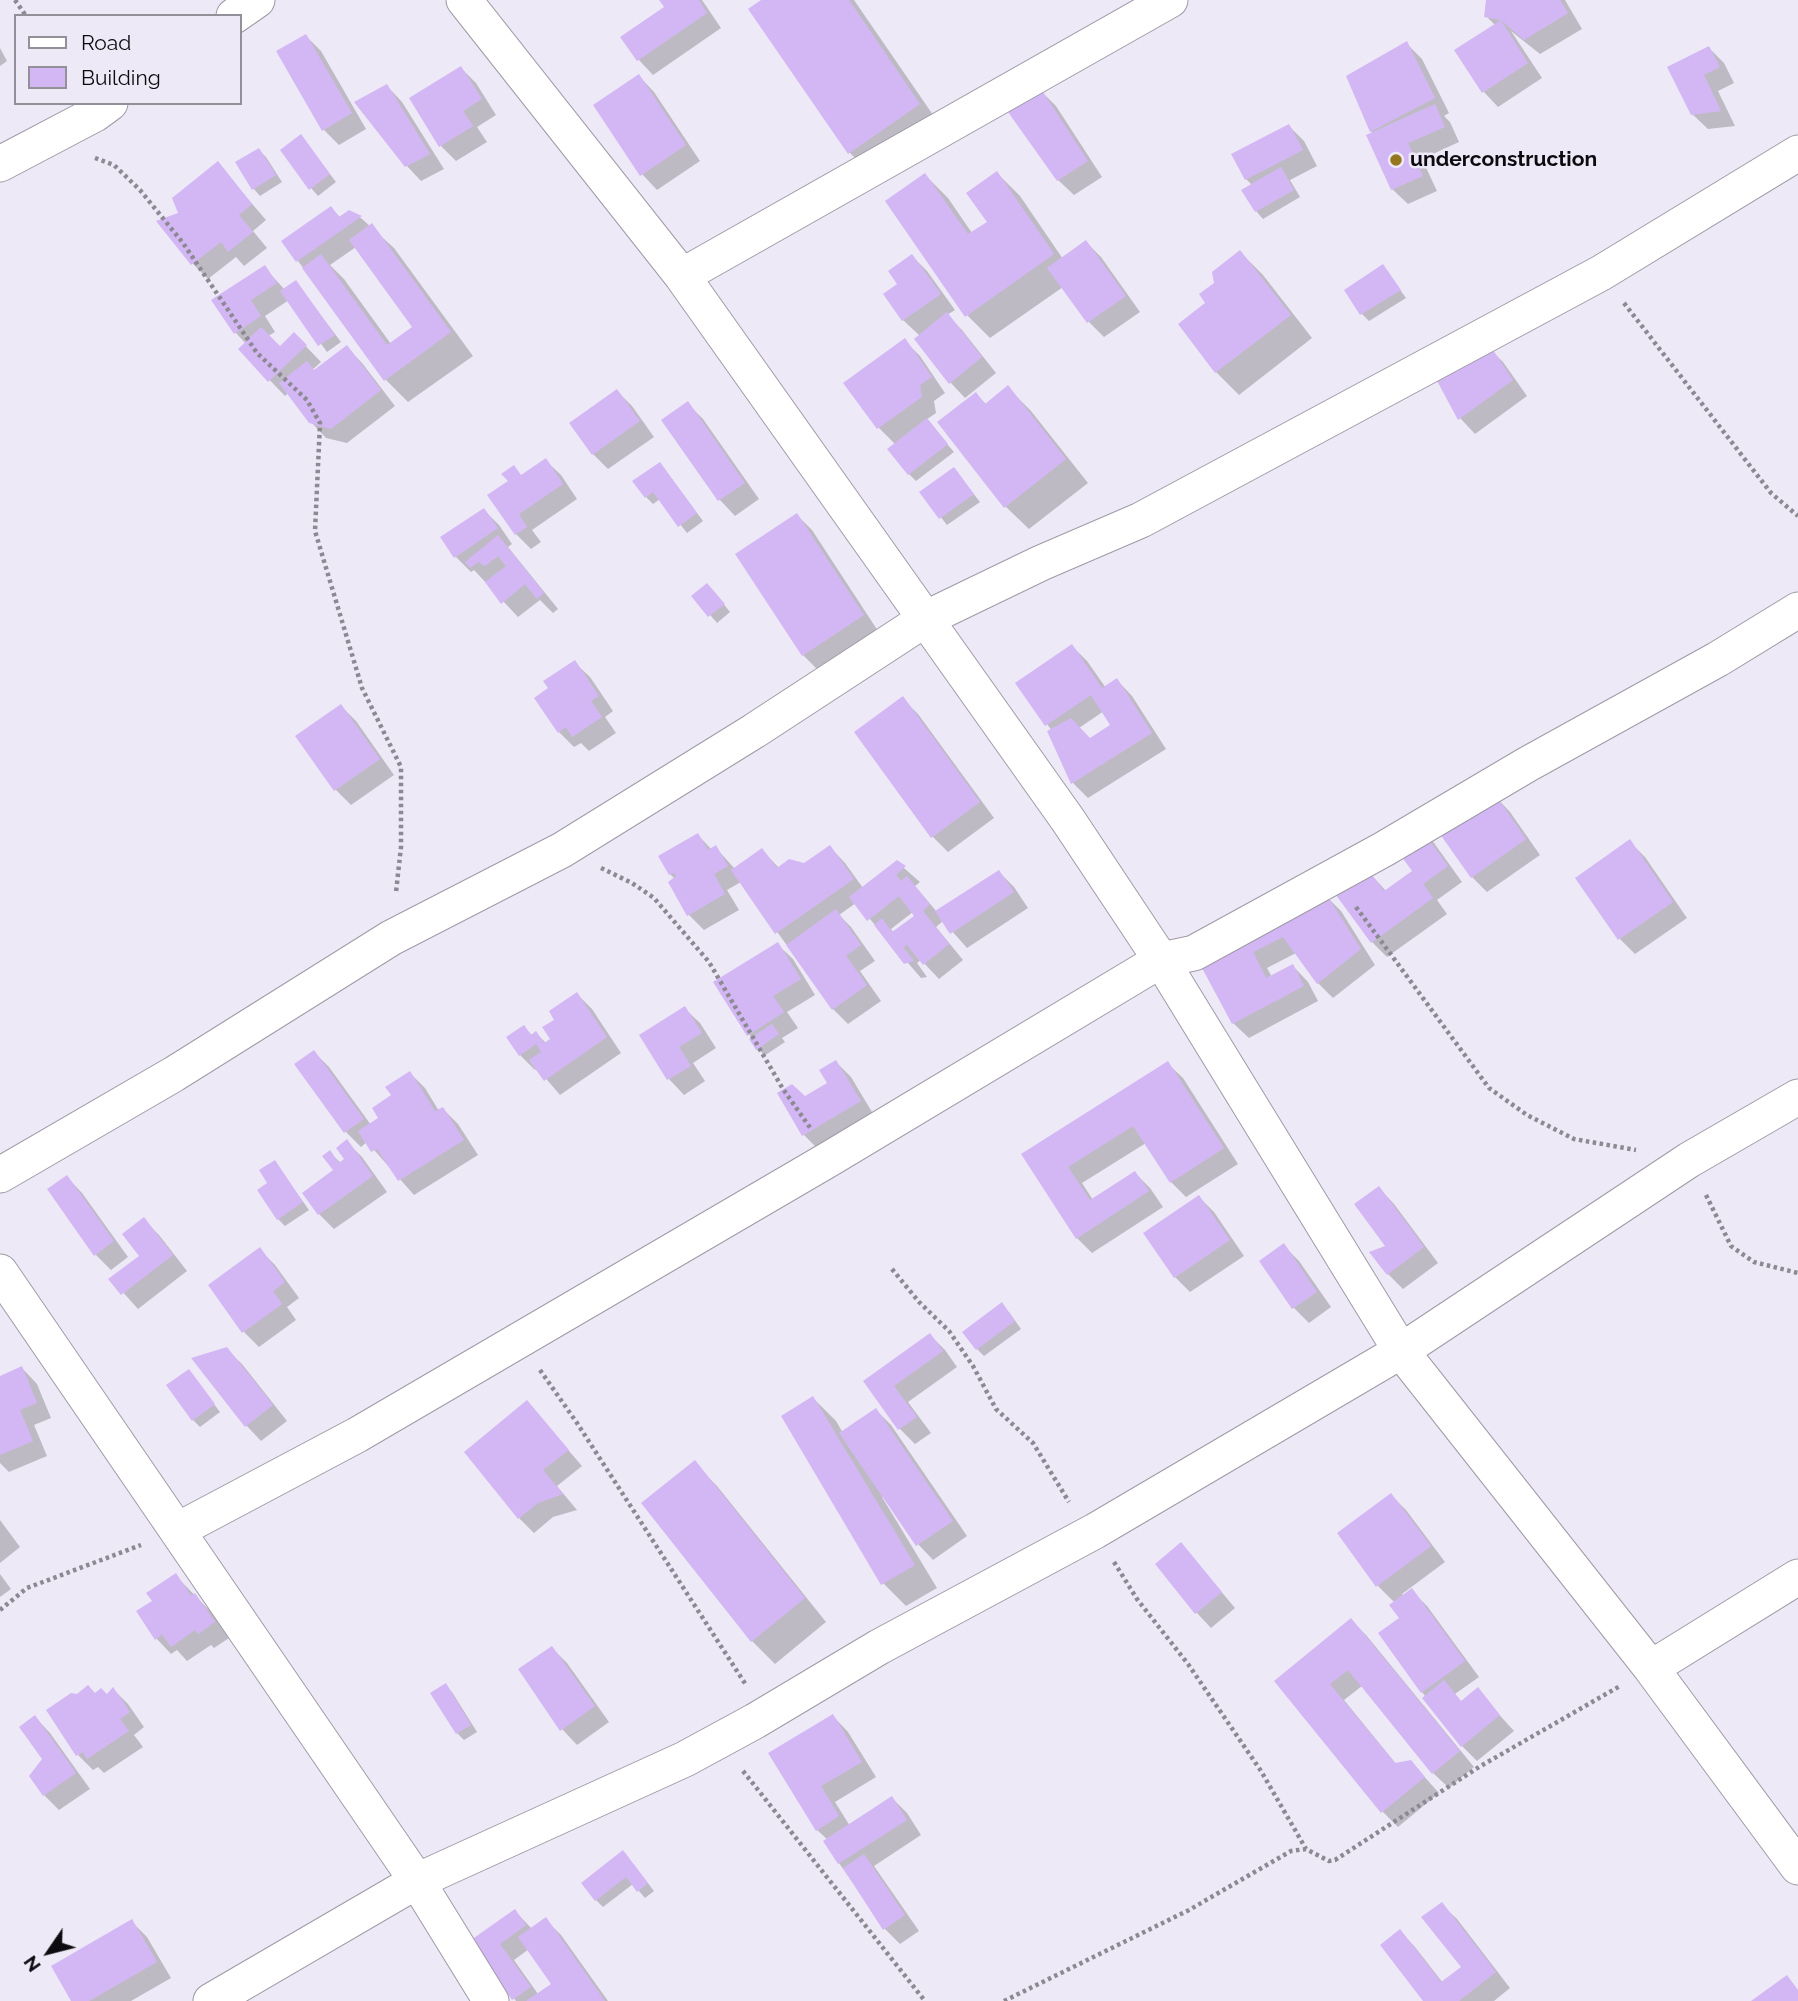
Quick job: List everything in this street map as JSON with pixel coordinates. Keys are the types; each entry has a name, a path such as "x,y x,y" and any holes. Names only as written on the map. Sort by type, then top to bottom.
{"street":[{"path":"237,14 257,0"},
{"path":"464,0 682,276 1068,820 1161,960 1401,1352 1651,1668 1798,1867"},
{"path":"682,276 1171,0"},
{"path":"0,164 107,105"},
{"path":"0,1175 174,1074 391,938 562,850 754,731 927,618 1041,563 1141,520 1601,272 1798,153"},
{"path":"178,1530 357,1435 831,1158 1161,960 1194,953 1384,849 1528,764 1718,659 1798,610"},
{"path":"211,2001 417,1881 685,1759 879,1647 1095,1531 1401,1352 1689,1160 1798,1097"},
{"path":"0,1272 417,1881 491,2001"},
{"path":"1651,1668 1798,1577"}],"path":[{"path":"91,156 114,165 140,190 183,243 257,353 307,400 320,423 315,531 362,688 401,768 401,847 391,938"},
{"path":"1601,272 1771,493 1798,516"},
{"path":"562,850 632,883 654,898 709,962 783,1089 831,1158"},
{"path":"1332,876 1489,1088 1527,1115 1574,1139 1689,1160 1731,1246 1754,1262 1798,1273"},
{"path":"892,1269 919,1302 949,1331 973,1366 996,1409 1033,1443 1069,1502 1095,1531 1137,1598 1188,1664 1261,1771 1306,1849 1329,1861 1335,1860 1479,1767 1651,1668"},
{"path":"519,1341 578,1423 702,1613 752,1694 755,1721"},
{"path":"0,1610 27,1588 178,1530"},
{"path":"738,1764 925,2001"},
{"path":"1004,2001 1189,1910 1278,1857 1291,1851 1306,1849"}],"building":[{"path":"659,0 699,0 707,13 637,61 620,37 664,7"},
{"path":"761,0 849,0 920,104 848,154 748,9"},
{"path":"1486,0 1560,0 1568,13 1524,40 1501,20 1484,17"},
{"path":"1501,20 1528,63 1482,93 1454,50"},
{"path":"306,34 352,113 322,131 276,51"},
{"path":"1407,41 1435,98 1370,132 1346,76"},
{"path":"1709,46 1720,67 1704,75 1721,111 1691,115 1667,67"},
{"path":"461,66 482,99 463,111 473,126 439,147 409,98"},
{"path":"639,74 686,145 640,176 593,105"},
{"path":"387,84 430,154 405,167 354,102"},
{"path":"1041,89 1088,161 1057,181 1008,112"},
{"name":"underconstruction","path":"1435,104 1445,127 1408,143 1423,176 1391,190 1366,135"},
{"path":"1289,124 1303,150 1245,180 1231,154"},
{"path":"301,134 330,174 309,190 280,150"},
{"path":"259,148 276,175 252,190 235,162"},
{"path":"218,161 252,204 239,215 253,232 228,252 221,242 191,265 156,221 178,213 172,198"},
{"path":"1281,167 1294,190 1255,212 1241,190"},
{"path":"997,171 1054,254 965,317 885,201 925,173 968,234 987,222 966,193"},
{"path":"331,206 339,217 349,210 362,216 296,262 281,241"},
{"path":"372,223 451,332 384,381 302,268 321,254 387,345 412,327 349,240"},
{"path":"1086,240 1126,296 1087,323 1047,268"},
{"path":"1240,250 1291,315 1215,373 1178,324 1205,303 1199,294 1214,283 1212,272"},
{"path":"912,254 941,294 902,321 883,294 897,284 888,271"},
{"path":"1383,264 1401,290 1360,315 1344,290"},
{"path":"265,265 277,283 251,300 261,316 234,334 211,300"},
{"path":"296,280 335,335 318,346 280,291"},
{"path":"947,312 982,357 949,384 914,339"},
{"path":"261,327 280,346 294,332 307,345 268,382 238,349"},
{"path":"905,338 932,377 920,385 922,397 877,429 843,383"},
{"path":"1489,344 1513,380 1458,420 1436,379"},
{"path":"347,345 381,390 331,429 309,423 279,383 307,361 314,370"},
{"path":"1008,385 1066,459 1004,508 937,422 976,392 985,404"},
{"path":"617,389 640,421 592,455 569,423"},
{"path":"688,401 745,483 718,501 661,420"},
{"path":"927,418 948,444 908,475 887,449"},
{"path":"546,458 563,484 519,514 527,527 515,535 487,495 508,481 501,474 514,465 521,475"},
{"path":"660,462 697,513 678,527 653,492 645,498 632,481"},
{"path":"954,467 974,494 939,519 919,492"},
{"path":"484,508 498,528 454,558 440,537"},
{"path":"797,513 864,615 802,656 735,554"},
{"path":"498,535 544,593 537,599 525,584 501,604 485,582 506,566 498,556 485,566 478,562 470,568 465,562"},
{"path":"707,583 725,604 708,617 691,596"},
{"path":"1072,644 1102,688 1117,678 1152,733 1071,784 1047,731 1071,718 1090,738 1110,725 1091,695 1045,726 1015,683"},
{"path":"575,660 599,696 591,701 602,717 572,737 566,727 558,733 534,698 548,688 543,681"},
{"path":"903,696 980,802 931,838 854,732"},
{"path":"341,704 380,759 334,791 295,736"},
{"path":"1495,794 1526,839 1471,878 1430,820"},
{"path":"1414,819 1448,866 1423,884 1433,898 1371,943 1333,891 1366,867 1384,891 1412,871 1388,838"},
{"path":"698,833 708,850 716,845 728,866 714,874 725,894 687,916 668,882 676,876 674,873 669,875 658,856"},
{"path":"1630,839 1673,902 1618,940 1575,878"},
{"path":"830,845 854,879 775,934 731,870 762,848 777,868 789,859 804,863"},
{"path":"897,860 906,866 896,875 901,881 907,876 930,904 923,911 949,944 923,965 907,945 903,947 914,961 904,964 874,925 882,918 892,932 914,916 899,896 867,921 849,897"},
{"path":"999,870 1014,892 950,934 935,911"},
{"path":"1326,894 1361,949 1317,984 1283,937 1253,952 1266,978 1293,964 1304,986 1232,1024 1194,953 1282,906 1289,922"},
{"path":"836,909 861,945 846,956 867,985 832,1010 786,945"},
{"path":"778,942 801,979 773,996 784,1012 747,1036 713,982"},
{"path":"577,992 607,1037 544,1081 529,1060 541,1052 536,1044 519,1056 506,1037 524,1025 531,1035 536,1031 544,1043 550,1039 542,1027 554,1020 549,1011"},
{"path":"685,1006 702,1033 679,1047 691,1066 667,1080 639,1035"},
{"path":"772,1024 779,1034 756,1050 749,1039"},
{"path":"314,1050 364,1119 344,1133 294,1064"},
{"path":"836,1060 861,1101 802,1136 777,1093 792,1084 805,1096 827,1083 819,1070"},
{"path":"1168,1061 1224,1148 1170,1183 1133,1126 1068,1167 1090,1200 1135,1171 1149,1191 1076,1239 1021,1154"},
{"path":"410,1071 435,1111 443,1107 464,1140 398,1181 377,1149 371,1152 358,1131 378,1118 372,1108 391,1095 385,1087"},
{"path":"347,1139 373,1176 318,1215 302,1193 333,1170 322,1156 330,1150 339,1163 344,1159 336,1148"},
{"path":"275,1160 303,1202 277,1220 257,1190 267,1183 259,1170"},
{"path":"67,1175 114,1241 94,1256 47,1189"},
{"path":"1379,1186 1424,1247 1387,1275 1369,1252 1385,1246 1354,1204"},
{"path":"1199,1195 1230,1240 1174,1278 1143,1233"},
{"path":"144,1217 173,1255 121,1295 108,1279 139,1256 122,1234"},
{"path":"1284,1243 1317,1292 1292,1309 1259,1261"},
{"path":"260,1247 285,1282 273,1291 282,1304 242,1333 208,1285"},
{"path":"1002,1302 1015,1321 976,1350 962,1332"},
{"path":"930,1333 943,1351 894,1386 917,1417 898,1430 863,1381"},
{"path":"227,1347 273,1405 245,1427 191,1358"},
{"path":"22,1366 37,1403 20,1410 33,1441 0,1455 0,1376"},
{"path":"189,1369 215,1404 192,1421 166,1385"},
{"path":"813,1396 915,1565 881,1585 781,1416"},
{"path":"527,1400 569,1450 543,1470 563,1494 538,1503 518,1519 464,1452"},
{"path":"876,1408 953,1521 916,1546 839,1433"},
{"path":"695,1460 805,1598 751,1642 641,1503"},
{"path":"1391,1493 1431,1546 1376,1587 1337,1533"},
{"path":"1181,1542 1222,1592 1195,1614 1155,1564"},
{"path":"176,1573 191,1596 195,1593 215,1622 198,1634 195,1630 171,1647 162,1634 155,1640 136,1611 152,1601 146,1593"},
{"path":"1412,1588 1465,1661 1421,1693 1378,1633 1399,1618 1389,1605"},
{"path":"1351,1618 1460,1751 1432,1774 1348,1670 1330,1684 1395,1763 1411,1760 1425,1777 1381,1813 1274,1681"},
{"path":"552,1646 595,1706 560,1731 518,1669"},
{"path":"1444,1680 1461,1701 1478,1687 1500,1715 1461,1747 1422,1698"},
{"path":"446,1683 471,1725 456,1734 430,1693"},
{"path":"88,1685 95,1693 101,1688 107,1694 113,1687 130,1712 120,1719 129,1731 87,1759 83,1752 76,1756 46,1710 71,1693 77,1694"},
{"path":"833,1714 862,1762 821,1786 839,1816 816,1831 768,1753"},
{"path":"35,1715 76,1773 43,1796 29,1776 42,1759 19,1727"},
{"path":"892,1796 907,1820 838,1864 823,1841"},
{"path":"623,1850 648,1883 637,1892 626,1877 595,1901 581,1883"},
{"path":"864,1854 905,1915 883,1930 843,1868"},
{"path":"1442,1902 1496,1972 1459,2001 1423,2001 1380,1945 1400,1929 1441,1982 1461,1967 1421,1917"},
{"path":"515,1909 526,1925 500,1944 531,1987 512,2000 471,1940"},
{"path":"546,1917 605,2001 526,2001 551,1984 518,1937"},
{"path":"132,1919 157,1962 89,2001 71,2001 51,1966"},
{"path":"1787,1975 1798,1990 1798,2001 1751,2001"}],"place":[{"name":"underconstruction","path":"1396,160"}]}
